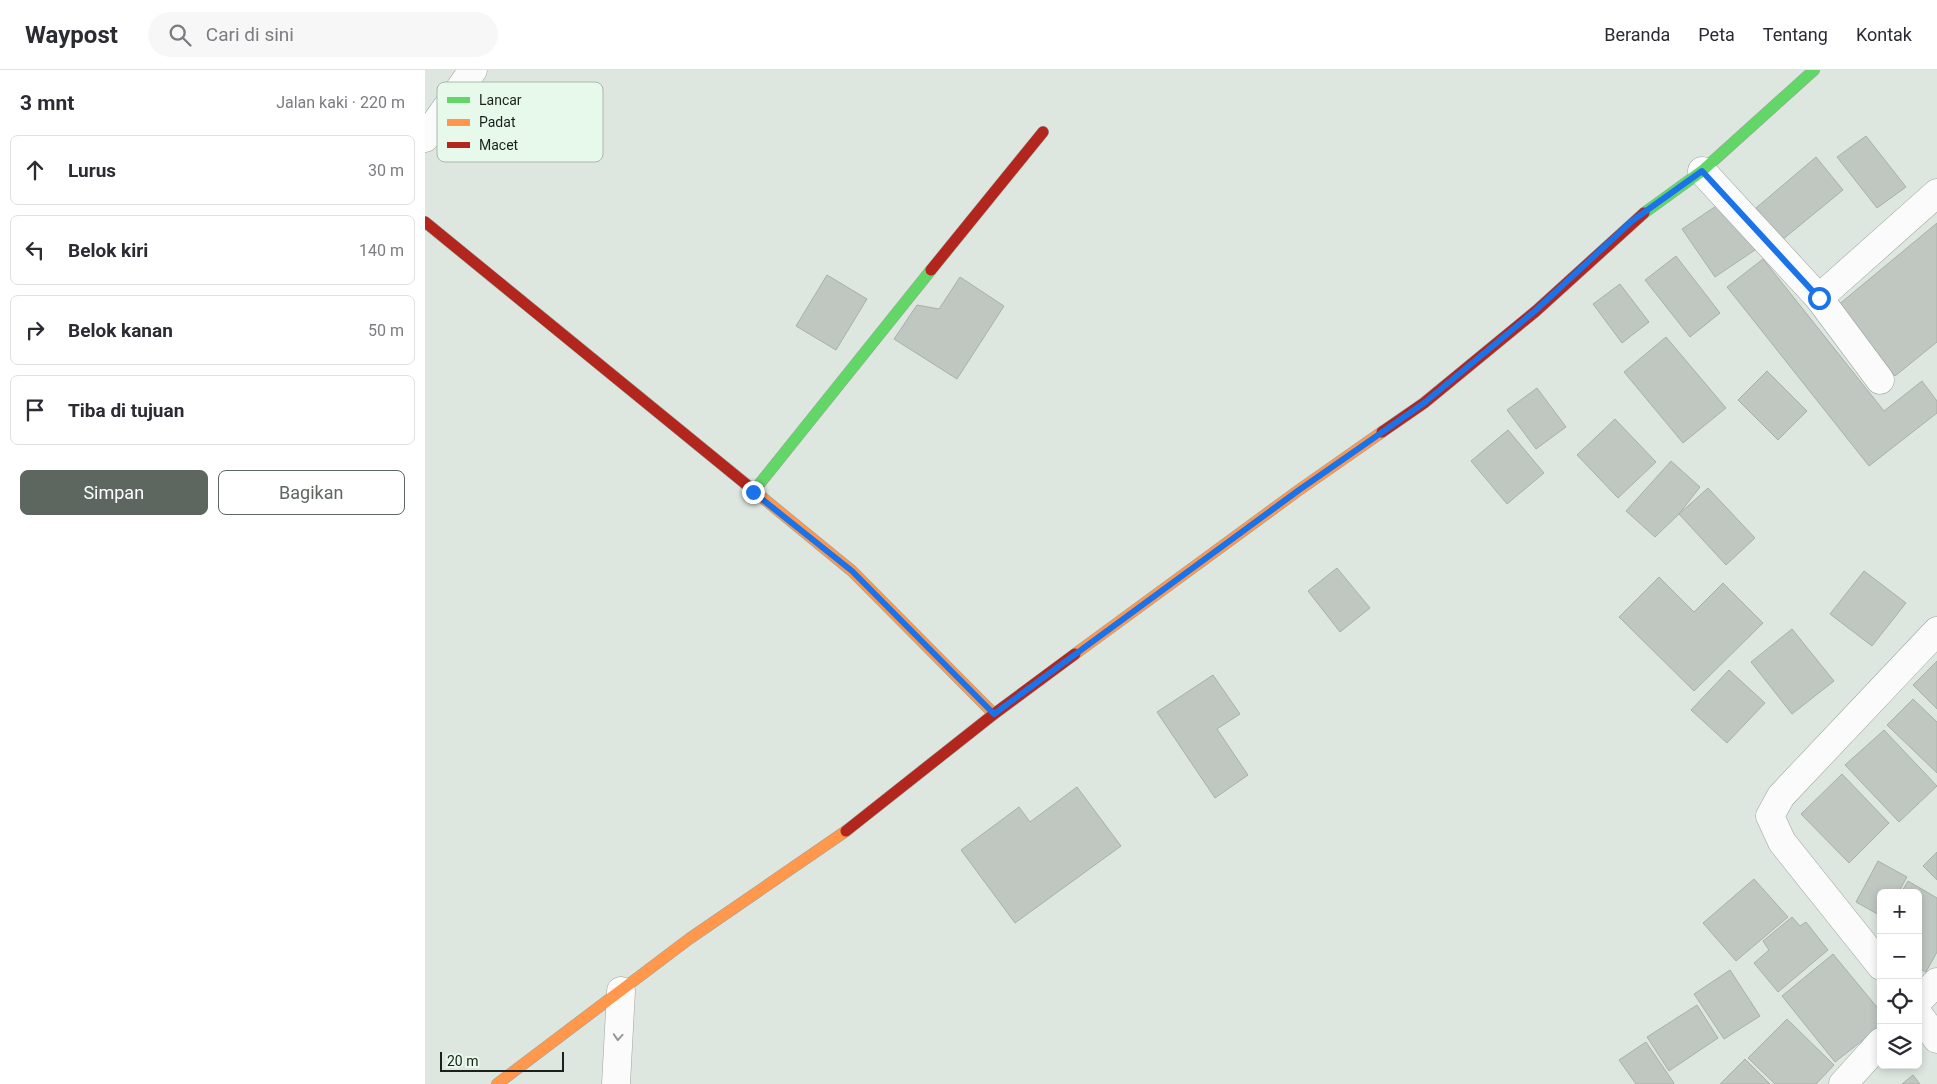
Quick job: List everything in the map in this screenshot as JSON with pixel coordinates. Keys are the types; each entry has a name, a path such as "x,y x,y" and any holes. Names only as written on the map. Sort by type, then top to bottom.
{"street":[{"path":"465,82 473,70"},
{"path":"497,1084 689,939 838,837 994,714 1299,490 1424,403 1536,310 1632,221 1702,171 1814,70"},
{"path":"425,138 437,121"},
{"path":"753,492 1043,132"},
{"path":"1702,171 1819,298 1880,380"},
{"path":"1819,298 1937,193"},
{"path":"425,222 852,571 994,714"},
{"path":"1877,961 1782,842 1770,816 1781,796 1937,630"},
{"path":"1922,997 1937,982"},
{"path":"616,1084 621,991"},
{"path":"1922,1019 1937,1039"},
{"path":"1843,1084 1877,1046"}],"building":[{"path":"1866,136 1906,187 1877,208 1837,157"},
{"path":"1816,157 1843,190 1782,240 1756,208"},
{"path":"1722,202 1755,250 1715,277 1682,229"},
{"path":"1937,223 1937,342 1895,376 1837,306"},
{"path":"1676,256 1720,313 1690,337 1645,280"},
{"path":"1763,259 1884,411 1922,381 1937,401 1937,413 1869,466 1727,287"},
{"path":"827,275 867,299 836,350 796,326"},
{"path":"960,277 1004,306 957,379 894,339 917,305 939,309"},
{"path":"1620,284 1649,322 1622,343 1593,304"},
{"path":"1666,337 1726,408 1683,443 1624,372"},
{"path":"1767,371 1807,411 1778,440 1738,400"},
{"path":"1537,388 1566,427 1536,449 1507,410"},
{"path":"1615,419 1656,462 1618,498 1577,455"},
{"path":"1508,430 1544,473 1507,504 1471,461"},
{"path":"1671,461 1700,487 1679,514 1655,537 1626,511"},
{"path":"1708,488 1755,538 1726,565 1679,514"},
{"path":"1337,568 1370,608 1340,632 1308,591"},
{"path":"1864,571 1906,603 1872,646 1830,614"},
{"path":"1659,577 1694,612 1723,583 1763,623 1694,691 1619,617"},
{"path":"1792,629 1834,681 1792,714 1751,662"},
{"path":"1937,661 1937,709 1913,685"},
{"path":"1729,670 1765,703 1727,743 1691,710"},
{"path":"1213,675 1240,714 1217,729 1248,775 1215,798 1157,712"},
{"path":"1913,699 1937,722 1937,773 1887,725"},
{"path":"1884,730 1937,786 1899,822 1845,765"},
{"path":"1842,774 1889,823 1849,863 1801,814"},
{"path":"1077,787 1121,846 1015,923 961,850 1019,807 1030,822"},
{"path":"1937,852 1937,880 1923,866"},
{"path":"1878,861 1907,877 1900,889 1877,889 1877,914 1856,902"},
{"path":"1754,879 1788,917 1736,961 1703,923"},
{"path":"1908,881 1922,889 1903,889"},
{"path":"1922,889 1937,898 1937,952 1926,972 1922,970"},
{"path":"1792,917 1800,926 1806,922 1828,950 1778,992 1754,963 1769,950 1763,941"},
{"path":"1833,954 1877,1007 1877,1029 1835,1062 1782,996"},
{"path":"1730,970 1760,1016 1724,1039 1694,994"},
{"path":"1697,1005 1718,1038 1669,1071 1647,1037"},
{"path":"1787,1019 1834,1065 1816,1084 1775,1084 1748,1058"},
{"path":"1646,1042 1673,1084 1636,1084 1619,1060"},
{"path":"1745,1059 1770,1084 1720,1084"},
{"path":"1913,1075 1920,1084 1902,1084"}],"traffic: fast":[{"path":"1644,213 1702,171 1814,70"},
{"path":"753,492 931,270"}],"traffic: slow":[{"path":"1075,654 1299,490 1382,432"},
{"path":"758,494 852,571 994,714"},
{"path":"497,1084 689,939 846,831"}],"traffic: jam":[{"path":"931,270 1043,132"},
{"path":"1382,432 1424,403 1536,311 1644,213"},
{"path":"425,222 758,494"},
{"path":"846,831 994,714 1075,654"}],"route":[{"path":"753,492 852,571 994,714 1299,490 1424,403 1536,310 1632,221 1702,171 1819,298"}]}
